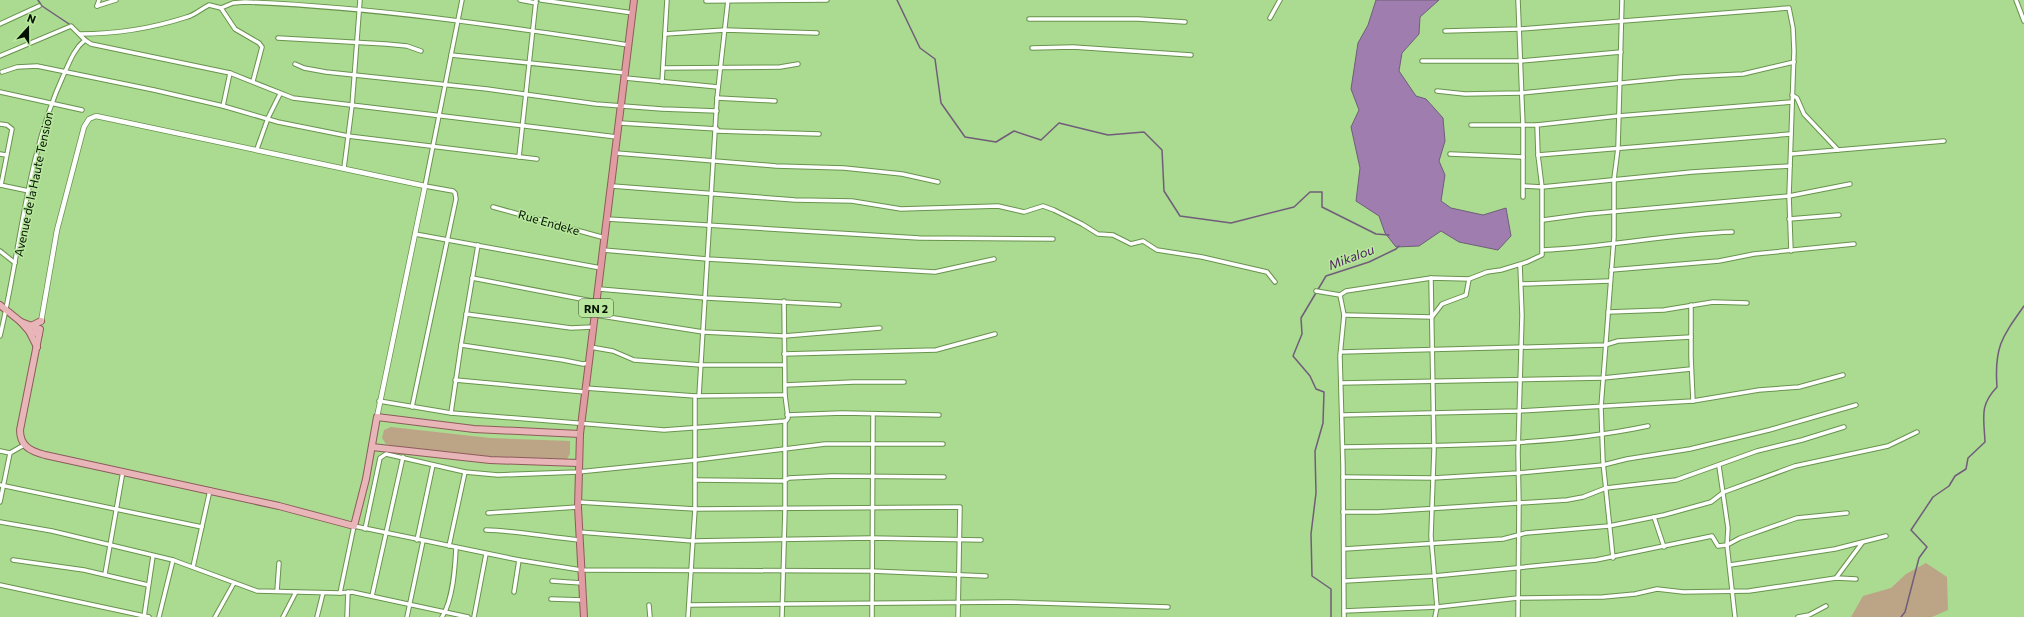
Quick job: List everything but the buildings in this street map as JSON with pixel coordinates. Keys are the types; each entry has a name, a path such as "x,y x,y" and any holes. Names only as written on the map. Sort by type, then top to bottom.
{"highway":[{"name":"RN 2","path":"584,617 578,504 580,434 626,76 628,45 634,0"}],"main road":[{"path":"0,305 30,328 40,331 20,430 24,445 34,452 210,490 279,506 354,526 372,447 377,417 474,429 580,434"},
{"path":"30,328 41,321"},
{"path":"30,328 37,347"},
{"path":"372,447 490,460 578,463"}],"street":[{"path":"99,0 97,6 116,0"},
{"path":"344,168 352,106 360,0"},
{"path":"377,417 379,401 414,234 434,147 462,0"},
{"path":"519,157 536,1 520,0"},
{"path":"541,0 633,13"},
{"path":"662,82 667,0"},
{"path":"706,1 827,0"},
{"path":"1270,18 1280,0"},
{"path":"1518,0 1523,126 1523,198"},
{"path":"1613,558 1609,526 1611,523 1603,465 1602,407 1613,242 1614,180 1618,148 1622,0"},
{"path":"2016,0 2024,21"},
{"path":"688,617 695,508 695,428 697,396 706,298 709,226 717,130 717,98 728,1"},
{"path":"80,34 118,32 187,17 209,5 221,8 233,3 245,2 359,10 458,20 628,45"},
{"path":"0,24 39,6"},
{"path":"221,8 235,30 259,43 262,47 253,81"},
{"path":"1445,31 1520,29 1787,8 1790,10 1793,28 1794,62 1789,196 1791,251"},
{"path":"1029,19 1138,19 1185,22"},
{"path":"0,56 39,40 67,26 72,27 85,40 98,46 230,72 280,94 293,98 618,137"},
{"path":"665,34 725,30 816,33"},
{"path":"278,38 407,46 421,51"},
{"name":"Avenue de la Haute Tension","path":"0,336 29,190 51,104 78,46 85,40"},
{"path":"1032,48 1073,47 1191,55"},
{"path":"1422,61 1520,61 1621,52"},
{"path":"451,55 529,63 662,82 718,87"},
{"path":"1437,91 1465,94 1521,93 1682,77 1743,74 1794,62"},
{"path":"294,64 304,68 622,106 717,111"},
{"path":"663,68 780,67 798,64"},
{"path":"2,72 28,65 223,106 348,136 537,159"},
{"path":"223,106 230,72"},
{"path":"0,92 82,110"},
{"path":"257,149 268,118 280,94"},
{"path":"1792,95 1798,98 1804,114 1838,150"},
{"path":"717,98 775,101"},
{"path":"1471,125 1537,125 1618,116 1792,102"},
{"path":"40,331 57,230 84,126 89,119 100,116 452,191 456,196 448,240 412,407"},
{"path":"620,123 717,130 819,134"},
{"path":"0,124 8,125 12,129 0,185 29,190"},
{"path":"1316,291 1340,295 1346,291 1431,278 1470,279 1487,272 1520,265 1542,255 1542,187 1538,155 1537,125"},
{"path":"1538,155 1791,134"},
{"path":"1790,154 1944,141"},
{"path":"0,154 6,155"},
{"path":"616,154 714,160 776,166 873,171 902,174 938,182"},
{"path":"1450,154 1523,157"},
{"path":"1524,186 1542,187 1692,172 1790,166"},
{"path":"1543,220 1614,211 1789,196 1850,184"},
{"path":"612,186 794,200 852,201 903,209 998,206 1024,212 1043,206 1082,224 1098,234 1114,235 1131,244 1143,241 1157,250 1202,257 1267,272 1275,282"},
{"name":"Rue Endeke","path":"494,207 605,238"},
{"path":"1789,219 1839,215"},
{"path":"607,219 919,238 1053,239"},
{"path":"1543,250 1576,248 1613,242 1705,233 1732,232"},
{"path":"414,234 601,268"},
{"path":"1611,270 1712,262 1732,259 1744,255 1854,244"},
{"path":"451,412 478,245"},
{"path":"603,250 708,259 935,272 994,259"},
{"path":"0,251 15,263"},
{"path":"1518,617 1518,442 1522,284 1520,265"},
{"path":"472,278 597,302"},
{"path":"1431,278 1432,413 1434,446 1432,543 1437,607 1435,617"},
{"path":"1432,317 1442,304 1466,295 1470,279"},
{"path":"1522,284 1610,281"},
{"path":"599,289 706,298 839,305"},
{"path":"1340,295 1344,315 1341,352 1345,581 1344,617"},
{"path":"782,617 782,571 785,508 784,449 785,421 787,420 784,365 784,301"},
{"path":"1608,312 1664,310 1713,302 1747,303"},
{"path":"1691,305 1691,369 1693,401"},
{"path":"466,314 571,328 593,327"},
{"path":"595,315 703,332 784,336 880,328"},
{"path":"1344,315 1432,317"},
{"path":"784,354 936,350 995,334"},
{"path":"1341,352 1605,345 1618,341 1691,337"},
{"path":"461,345 583,364 589,363"},
{"path":"590,347 613,351 634,360 701,365 784,365"},
{"path":"1341,383 1603,378 1691,369"},
{"path":"1342,414 1519,411 1602,407 1653,402 1693,401 1759,390 1799,387 1844,375"},
{"path":"455,380 585,390 697,396 785,396"},
{"path":"785,385 854,382 904,382"},
{"path":"379,401 451,412 664,430 785,421"},
{"path":"1343,477 1433,478 1518,474 1603,465 1627,459 1690,449 1856,405"},
{"path":"872,617 871,538 873,414"},
{"path":"787,415 939,415"},
{"path":"1343,448 1434,446 1602,436 1648,426"},
{"path":"1343,512 1519,504 1583,497 1606,488 1676,480 1719,466 1757,451 1844,428"},
{"path":"1344,549 1503,539 1519,535 1609,526 1654,517 1711,502 1724,492 1794,466 1888,446 1917,432"},
{"path":"365,529 380,458 386,454 465,472 498,475 578,472 696,460 825,444 943,444"},
{"path":"0,451 10,453 24,445"},
{"path":"0,502 2,485 10,453"},
{"path":"372,596 403,457"},
{"path":"417,540 433,465"},
{"path":"1719,466 1724,492 1728,528 1727,545 1735,617"},
{"path":"105,574 123,471"},
{"path":"450,546 465,472"},
{"path":"695,480 784,481 789,478 832,476 944,477"},
{"path":"2,485 117,510 202,526"},
{"path":"193,567 210,490"},
{"path":"488,513 578,504 695,508 960,508 960,574 958,617"},
{"path":"1345,581 1434,576 1613,558 1712,536 1718,546 1727,545 1740,538 1797,518 1846,513"},
{"path":"1654,517 1664,546"},
{"path":"0,522 52,531 173,560 257,591 277,590 323,593 348,592 468,617"},
{"path":"340,593 354,526 385,534 486,554 582,570 692,572 871,571 986,576"},
{"path":"486,530 519,531 531,535 579,540"},
{"path":"579,532 693,541 871,538 981,540"},
{"path":"1730,565 1862,543 1886,536"},
{"path":"407,617 423,541"},
{"path":"1836,578 1862,543"},
{"path":"442,617 445,612 455,567 456,548"},
{"path":"474,617 486,554"},
{"path":"0,585 146,617 148,585 153,556"},
{"path":"13,560 105,574 148,585"},
{"path":"159,617 173,560"},
{"path":"514,592 519,560"},
{"path":"277,590 279,563"},
{"path":"1344,611 1437,607 1518,598 1603,597 1635,594 1657,589 1683,592 1733,591 1794,585 1836,578 1856,579"},
{"path":"552,581 582,583"},
{"path":"215,617 234,583"},
{"path":"283,617 296,592"},
{"path":"347,617 348,592"},
{"path":"317,617 323,593"},
{"path":"551,599 583,600"},
{"path":"689,604 959,602 1168,607"},
{"path":"650,605 650,617"},
{"path":"1798,617 1809,615 1826,606"}],"shaded area":[{"path":"1376,0 1439,0 1420,17 1419,34 1402,53 1399,71 1416,96 1426,99 1443,118 1445,141 1439,161 1445,175 1441,201 1451,208 1483,215 1506,208 1511,236 1498,250 1459,242 1441,231 1419,246 1396,247 1385,233 1379,216 1356,201 1360,168 1351,127 1359,110 1351,89 1358,43 1368,25"},
{"path":"391,427 490,438 570,441 570,454 567,459 492,457 395,446 386,444 382,438 384,430"},
{"path":"1926,563 1947,577 1948,610 1932,617 1851,617 1863,596 1891,588 1906,574"}],"waterway":[{"path":"38,0 42,6 69,24"},
{"path":"897,0 920,48 935,59 941,103 965,137 996,142 1014,131 1041,140 1059,123 1108,135 1144,132 1162,150 1164,191 1180,216 1231,223 1294,207 1310,192 1322,192 1322,207 1376,234 1389,235"},
{"name":"Mikalou","path":"1331,617 1331,589 1312,576 1311,534 1316,493 1315,451 1323,423 1324,392 1316,389 1310,376 1293,356 1302,334 1301,318 1326,276 1369,262 1396,249 1399,246"},
{"path":"1901,617 1905,612 1919,558 1927,547 1911,530 1933,497 1949,486 1955,476 1966,469 1968,458 1985,442 1984,412 1987,400 1997,387 1996,373 1998,352 2010,326 2024,306"}]}
